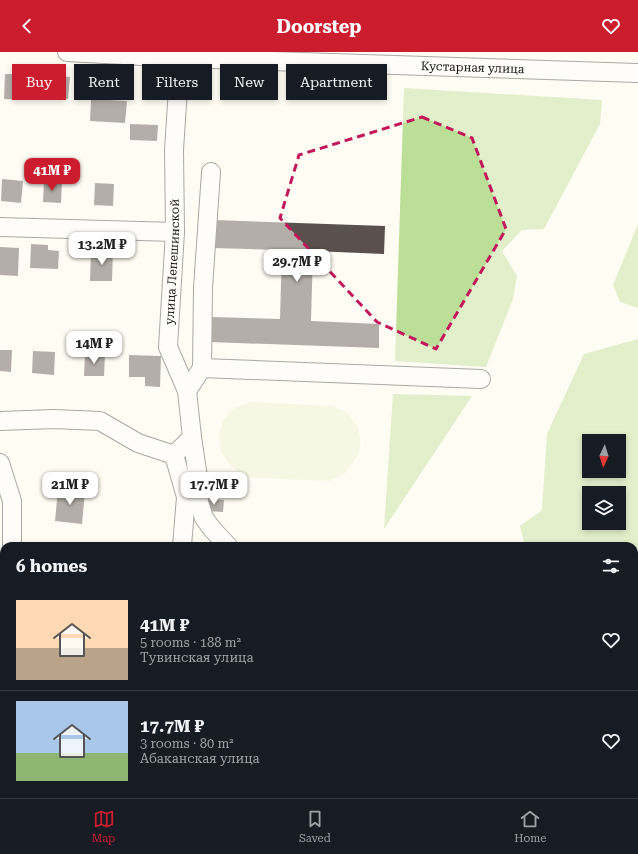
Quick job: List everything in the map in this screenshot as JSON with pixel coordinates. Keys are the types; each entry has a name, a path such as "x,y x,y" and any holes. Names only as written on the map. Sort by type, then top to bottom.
{"street":[{"name":"Кустарная улица","path":"67,52 134,54 180,58 638,73"},
{"name":"улица Лепешинской","path":"180,58 174,150 175,232 168,347 187,390 198,477 199,502 204,518 212,530 224,542"},
{"path":"187,390 202,368 203,288 211,172"},
{"path":"0,226 175,232"},
{"path":"202,368 481,379"},
{"path":"0,421 54,419 100,421 138,443 174,454"},
{"path":"174,454 192,437"},
{"path":"174,454 186,497 182,542"},
{"path":"0,463 12,501 12,542"}],"highlighted area":[{"path":"422,117 472,138 506,229 436,349 377,322 280,218 299,155"}],"green space":[{"path":"404,88 602,100 600,124 544,229 522,230 502,251 517,276 513,299 486,367 395,361"},
{"path":"638,224 638,308 620,302 613,285"},
{"path":"638,339 638,542 524,542 520,526 542,510 547,434 584,354"},
{"path":"393,394 472,396 384,529"},
{"path":"250,402 332,406 348,413 358,427 361,444 357,457 345,473 329,481 246,477 229,464 221,451 219,435 223,421 233,409"}],"building":[{"path":"5,74 12,74 12,99 4,99"},
{"path":"66,77 70,77 68,99 66,99"},
{"path":"91,100 127,101 125,123 90,121"},
{"path":"130,124 158,125 157,141 130,140"},
{"path":"2,179 23,181 21,203 1,201"},
{"path":"44,180 62,181 61,203 43,202"},
{"path":"95,183 114,184 113,206 94,205"},
{"path":"215,220 385,226 384,254 313,251 311,321 379,324 379,348 210,342 211,317 280,319 282,250 214,248"},
{"path":"31,244 48,245 48,250 59,251 58,269 30,268"},
{"path":"0,247 19,248 18,276 0,275"},
{"path":"91,252 113,252 112,281 90,281"},
{"path":"0,350 12,350 11,372 0,371"},
{"path":"33,351 55,352 54,375 32,373"},
{"path":"85,354 105,355 104,376 84,376"},
{"path":"129,355 161,356 160,387 145,386 145,377 129,377"},
{"path":"58,489 85,491 82,524 55,521"},
{"path":"205,499 224,500 223,512 204,511"}]}
